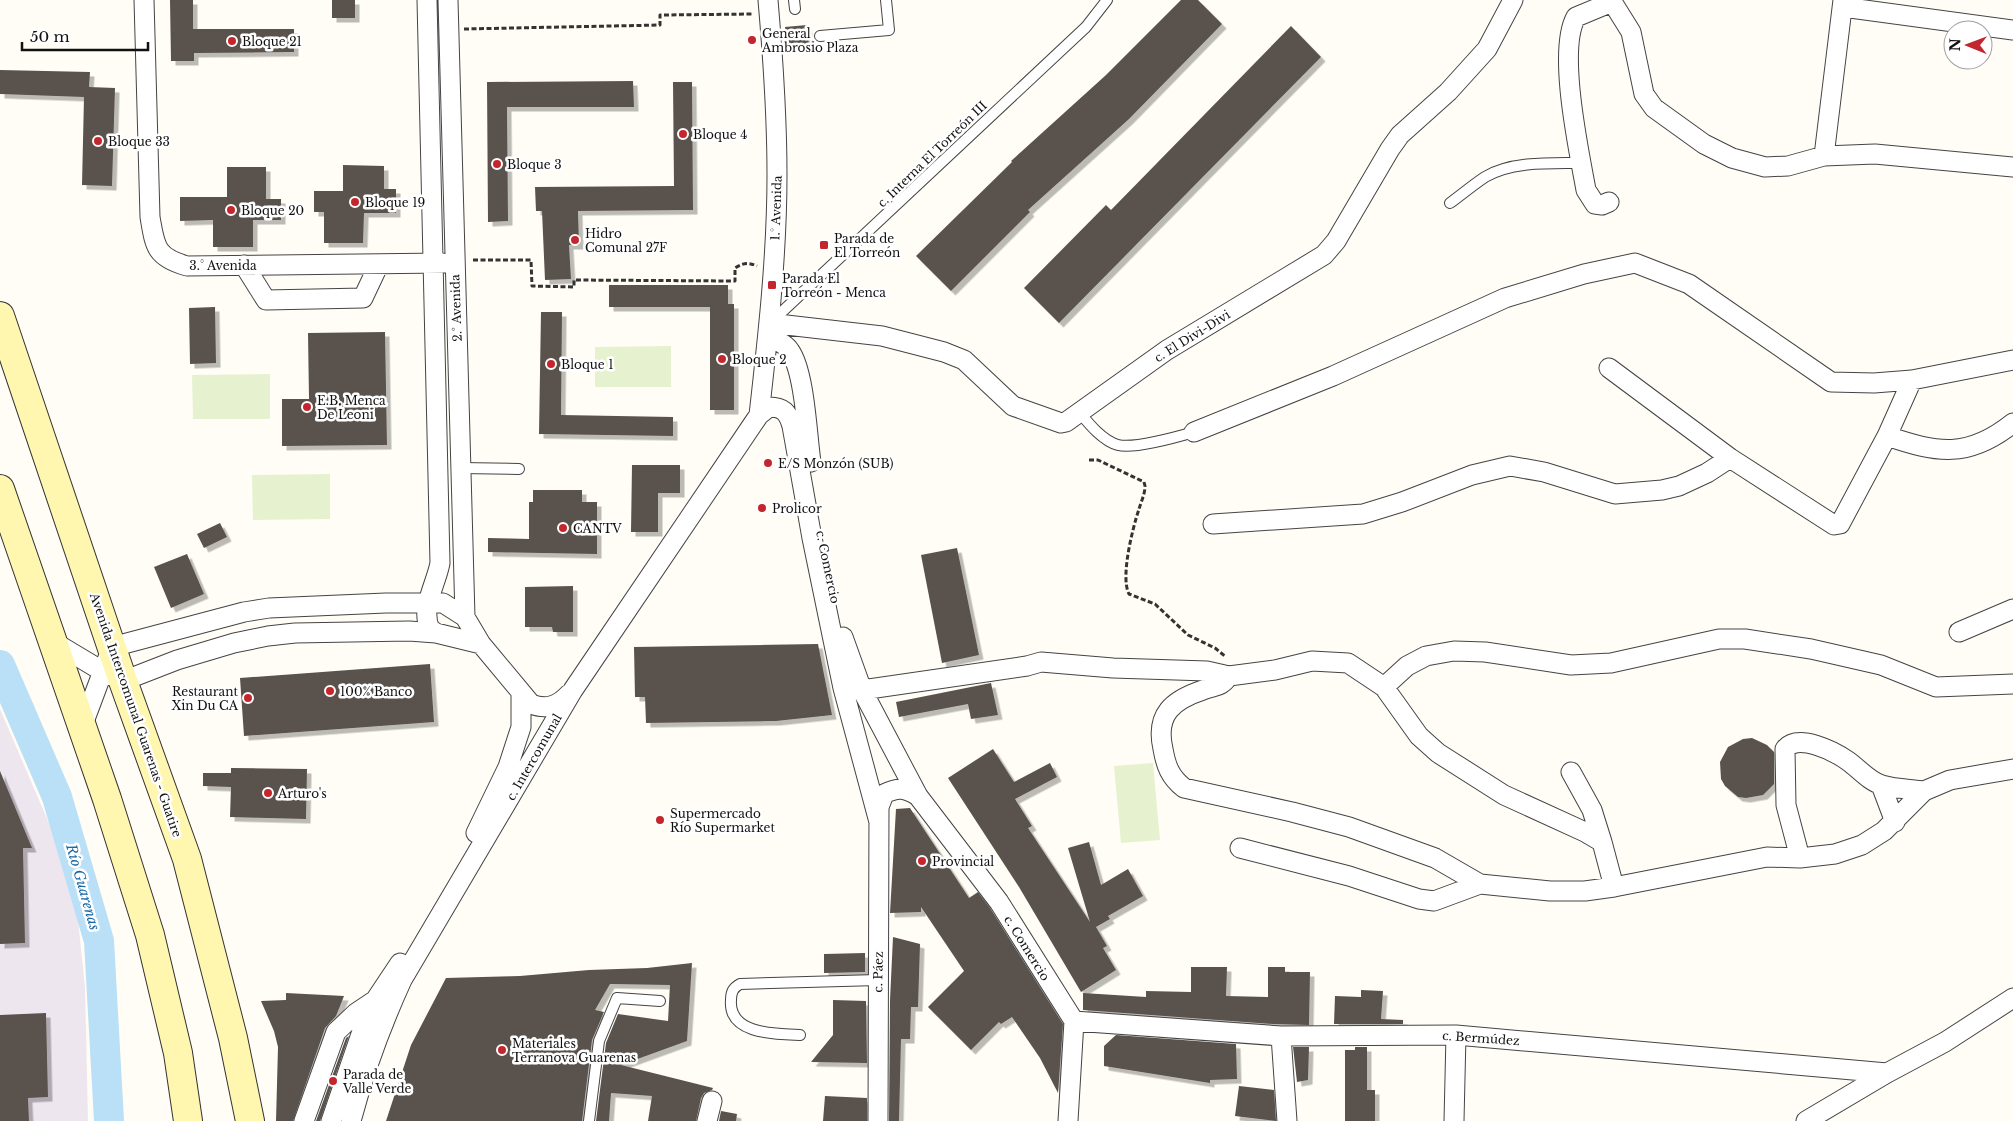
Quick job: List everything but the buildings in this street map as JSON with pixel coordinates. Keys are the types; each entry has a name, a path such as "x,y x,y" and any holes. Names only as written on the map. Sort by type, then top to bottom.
{"main road":[{"name":"Avenida Intercomunal Guarenas - Guatire","path":"0,316 113,666 186,859 234,1038 250,1121"},
{"path":"0,490 82,727 150,935 178,1053 188,1121"}],"street":[{"name":"3.° Avenida","path":"144,0 150,217 156,247 171,262 187,266 379,264 454,261"},
{"path":"428,0 432,263 440,563 437,578 428,602 427,624 436,634"},
{"name":"2.° Avenida","path":"448,0 465,617"},
{"name":"c. El Divi-Divi","path":"768,330 882,336 944,352 964,360 1013,406 1061,423 1066,422 1167,350 1324,255 1336,241 1390,148 1400,135 1448,92 1487,49 1513,0"},
{"path":"1608,202 1595,204 1590,199 1586,190 1569,83 1571,29 1576,17 1612,1 1631,32 1644,94 1647,100 1654,108 1704,144 1732,158 1766,167 1788,166 1824,156 1875,154 2013,167"},
{"path":"1824,156 1843,4 2013,30"},
{"name":"1.° Avenida","path":"759,415 772,282 777,177 775,90 768,7"},
{"path":"1194,432 1334,376 1505,298 1584,274 1635,263 1689,284 1831,382 1874,383 1912,380 2013,360"},
{"path":"244,265 266,300 363,298 379,264"},
{"name":"c. Comercio","path":"768,330 790,351 799,373 822,546 843,639 862,690 918,796 998,902 1074,1021"},
{"path":"1609,368 1730,458 1834,526 1838,526 1887,436 1912,380"},
{"path":"759,415 768,407 781,408 806,427"},
{"path":"787,412 792,426 812,538 844,688 879,822"},
{"name":"c. Intercomunal","path":"351,1121 380,1029 402,980 573,690 759,415"},
{"path":"1887,436 1922,448 1948,451 1967,448 1992,439 2013,423"},
{"path":"1213,524 1363,514 1402,502 1472,475 1510,466 1544,472 1615,494 1662,490 1679,486 1707,473 1730,458"},
{"name":"2.° Avenida","path":"113,666 238,614 269,608 428,602 443,603 465,617 481,644 531,704 544,707 561,703 573,690"},
{"path":"1959,632 2013,609"},
{"path":"52,641 113,666 178,660 234,643 268,636 334,631 409,631 436,634 481,644"},
{"path":"1384,687 1407,666 1426,656 1454,651 1485,652 1571,664 1603,663 1719,639 1745,639 1811,649 1881,665 1936,687 2013,684"},
{"path":"862,690 1027,666 1041,662 1113,668 1207,671 1232,675 1275,670 1312,661 1348,663 1384,687 1419,736 1438,752 1504,795 1585,832 1602,842"},
{"path":"82,727 113,666"},
{"path":"1232,675 1223,684 1204,689 1167,709 1162,722 1161,740 1166,766 1173,780 1184,788 1349,827 1435,858 1480,884 1550,891 1585,891 1767,857 1800,858 1835,854 1862,845 1884,831 1924,791 1950,780 2013,769"},
{"name":"c. Intercomunal","path":"331,1121 370,1008 408,951 469,847 508,767 521,727 521,694"},
{"path":"1800,858 1786,805 1785,749 1789,744 1796,742 1824,748 1846,759 1881,785 1924,791"},
{"path":"1571,772 1592,810 1614,887"},
{"path":"1881,785 1894,822"},
{"path":"879,822 880,807 884,794 899,788 908,790 918,796"},
{"name":"c. Páez","path":"878,1121 879,822"},
{"path":"1240,848 1349,876 1427,900 1441,899 1480,884"},
{"path":"304,1121 336,1032 356,1013 388,992 402,980"},
{"path":"1806,1121 1887,1073 1945,1042 2013,998"},
{"path":"1068,1121 1074,1021"},
{"name":"c. Bermúdez","path":"1074,1021 1281,1036 1456,1035 1887,1073"},
{"path":"1454,1121 1456,1035"},
{"path":"1281,1036 1287,1121"},
{"path":"707,1121 712,1101"}],"lane":[{"path":"820,36 889,30 886,0"},
{"name":"c. Interna El Torreón III","path":"768,330 1086,27 1107,0"},
{"path":"1450,203 1486,176 1515,166 1545,163 1581,163"},
{"path":"1080,413 1092,427 1119,446 1134,445 1194,432"},
{"path":"460,468 519,469"},
{"path":"800,1036 764,1033 747,1028 735,1018 731,1011 732,992 735,986 754,983 878,980"},
{"path":"590,1121 599,1041 617,998 660,1000"}],"path":[{"path":"448,29 660,24 660,16 768,7"},
{"path":"454,261 531,260 532,286 574,286 574,280 735,281 735,268 749,262 758,266 772,282"},
{"path":"1090,460 1098,460 1144,482 1146,486 1129,553 1127,589 1129,594 1154,604 1188,635 1223,654 1231,664 1232,675"}],"shaded area":[{"path":"0,709 60,849 78,920 85,987 88,1121 0,1121"}],"green space":[{"path":"671,346 671,387 595,387 595,347"},
{"path":"270,374 270,419 193,419 192,375"},
{"path":"330,474 330,519 253,520 252,475"},
{"path":"1153,763 1160,840 1121,843 1114,766"}],"waterway":[{"name":"Río Guarenas","path":"0,665 57,797 99,941 109,1121"}],"place":[{"name":"General Ambrosio Plaza","path":"752,40"},
{"name":"Bloque 21","path":"232,41"},
{"name":"Bloque 4","path":"683,134"},
{"name":"Bloque 33","path":"98,141"},
{"name":"Bloque 3","path":"497,164"},
{"name":"Bloque 19","path":"355,202"},
{"name":"Bloque 20","path":"231,210"},
{"name":"Hidro Comunal 27F","path":"575,240"},
{"name":"Parada de El Torreón","path":"824,245"},
{"name":"Parada El Torreón - Menca","path":"772,285"},
{"name":"Bloque 2","path":"722,359"},
{"name":"Bloque 1","path":"551,364"},
{"name":"E.B. Menca De Leoni","path":"307,407"},
{"name":"E/S Monzón (SUB)","path":"768,463"},
{"name":"Prolicor","path":"762,508"},
{"name":"CANTV","path":"563,528"},
{"name":"100% Banco","path":"330,691"},
{"name":"Restaurant Xin Du CA","path":"248,698"},
{"name":"Arturo's","path":"268,793"},
{"name":"Supermercado Río Supermarket","path":"660,820"},
{"name":"Provincial","path":"922,861"},
{"name":"Materiales Terranova Guarenas","path":"502,1050"},
{"name":"Parada de Valle Verde","path":"333,1081"}]}
